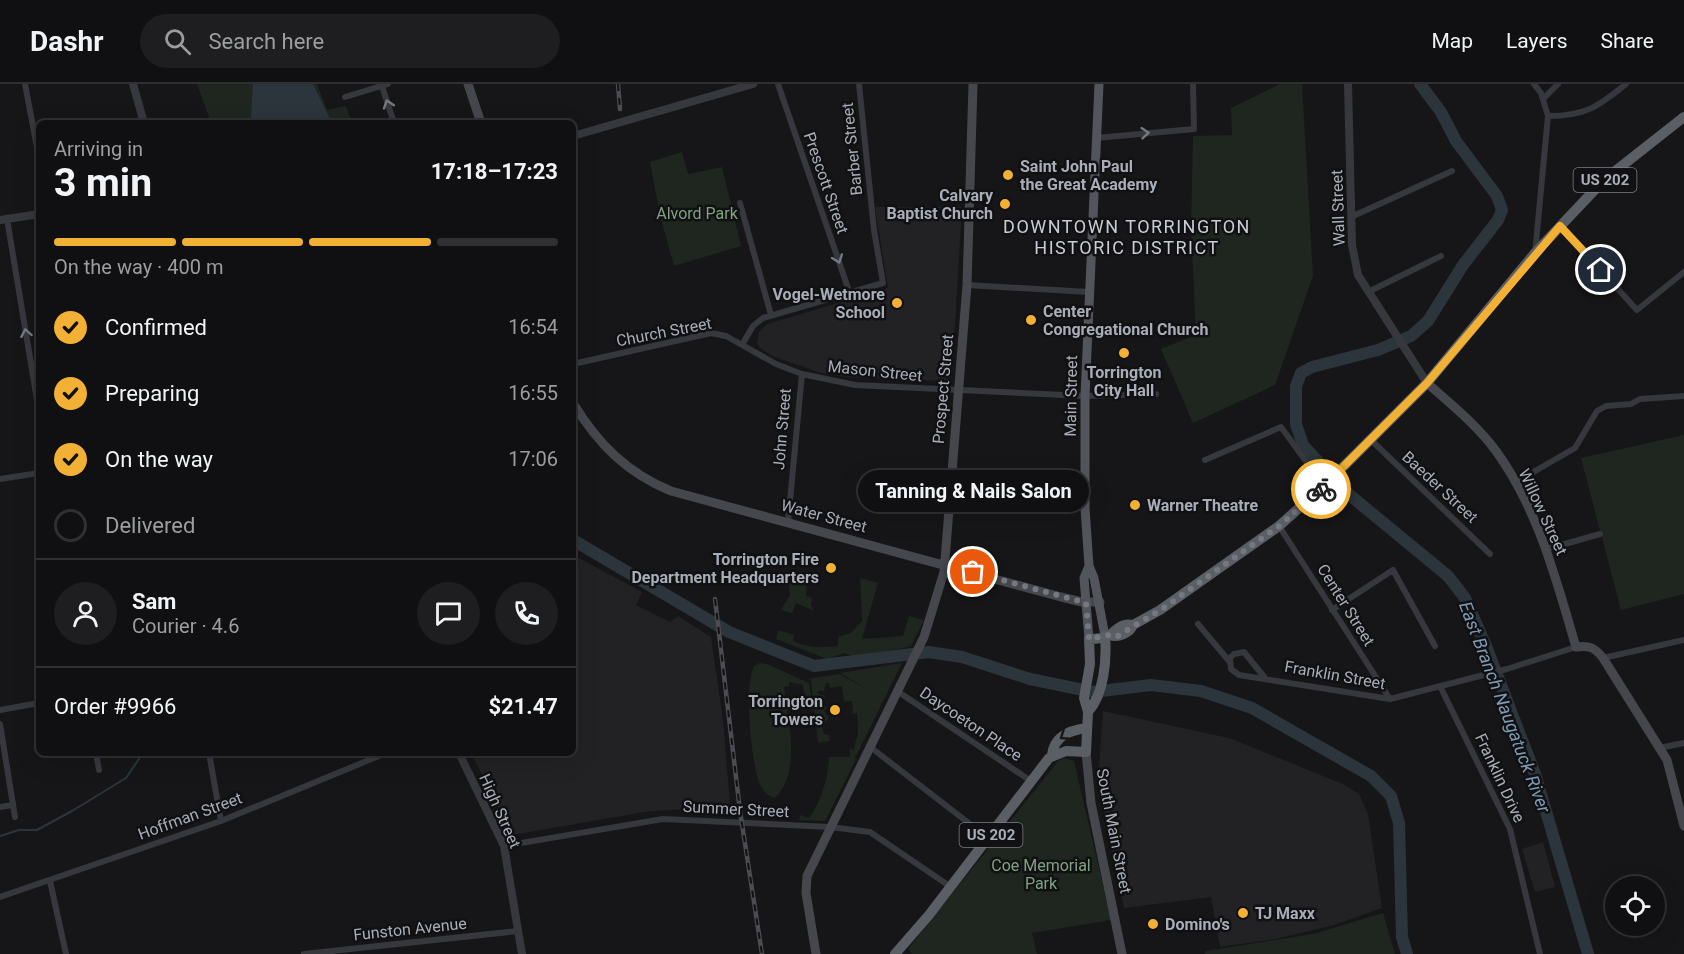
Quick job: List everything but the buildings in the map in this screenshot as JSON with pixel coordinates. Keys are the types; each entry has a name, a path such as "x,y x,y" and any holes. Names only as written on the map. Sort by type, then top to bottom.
{"highway":[{"name":"US 202","path":"1089,639 1122,635 1131,630 1133,625 1162,609 1279,526 1325,485 1427,383 1535,253 1604,180 1684,117"},
{"name":"Main Street","path":"1088,712 1098,698 1107,638"},
{"name":"Main Street","path":"1087,683 1090,662 1089,639"},
{"name":"South Main Street","path":"1086,752 1088,712 1085,696 1087,683"},
{"name":"US 202","path":"895,954 951,886 1052,755 1053,745 1072,731 1087,728"},
{"path":"1052,755 1072,751 1086,752"}],"main road":[{"path":"468,84 480,120"},
{"name":"Prospect Street","path":"816,954 806,893 807,876 924,637 937,600 944,564 967,285 973,84"},
{"name":"Main Street","path":"1099,84 1085,396 1085,481 1089,566 1100,602 1107,638"},
{"name":"Willow Street","path":"1427,383 1487,441 1516,482 1546,549 1576,646"},
{"name":"Water Street","path":"576,407 604,446 645,480 671,491 1086,603 1100,602"},
{"name":"Main Street","path":"1089,566 1084,578 1089,639"},
{"path":"1576,646 1587,645 1595,648 1604,658 1667,760 1684,826"},
{"name":"South Main Street","path":"1086,752 1091,804 1122,954"}],"street":[{"path":"25,84 36,142"},
{"path":"133,84 143,120"},
{"path":"576,134 732,86 753,84"},
{"name":"Prescott Street","path":"778,84 849,291"},
{"name":"Barber Street","path":"849,291 883,283 874,230 859,84"},
{"path":"1096,138 1194,129 1193,84"},
{"name":"Wall Street","path":"1348,84 1352,245 1358,275 1427,383"},
{"path":"1534,84 1543,99 1548,116 1535,253"},
{"path":"1543,99 1558,84"},
{"path":"1548,116 1571,116 1589,111 1626,84"},
{"path":"345,97 385,85 393,120"},
{"path":"1351,217 1452,171"},
{"path":"740,203 771,315"},
{"path":"36,214 3,219 36,396"},
{"path":"1560,226 1637,310 1684,272"},
{"path":"1368,292 1441,256"},
{"path":"967,285 1089,292"},
{"path":"742,345 758,321 849,291"},
{"name":"Church Street","path":"576,363 711,333 726,336 742,345"},
{"name":"Mason Street","path":"742,345 802,374 855,385 958,392 1085,396 1156,394"},
{"name":"John Street","path":"788,522 802,374"},
{"path":"1516,482 1575,448 1597,411 1606,406 1631,404 1640,399 1684,396"},
{"path":"1205,460 1281,427 1325,485"},
{"name":"Baeder Street","path":"1371,440 1490,554"},
{"path":"0,479 36,473"},
{"path":"950,495 1085,481"},
{"name":"Center Street","path":"1279,526 1390,699"},
{"path":"1546,549 1600,534"},
{"path":"1332,610 1393,570 1435,646"},
{"path":"1198,624 1229,662"},
{"path":"1604,658 1684,640"},
{"name":"Franklin Street","path":"1265,678 1244,652 1234,654 1229,662 1235,673 1390,699 1487,675 1576,646"},
{"name":"Franklin Drive","path":"1441,688 1510,829 1540,954"},
{"name":"Daycoeton Place","path":"897,691 1030,781"},
{"path":"0,710 36,704"},
{"path":"0,724 15,817"},
{"path":"1659,748 1684,743"},
{"path":"869,746 988,838"},
{"path":"97,756 99,770"},
{"path":"210,756 221,821"},
{"name":"Hoffman Street","path":"0,897 221,821 379,756"},
{"name":"High Street","path":"460,756 504,846 522,954"},
{"path":"0,807 12,806"},
{"name":"Summer Street","path":"504,846 663,819 830,827 870,832 951,886"},
{"path":"50,880 66,954"},
{"name":"Funston Avenue","path":"304,954 518,931"},
{"path":"381,946 382,954"}],"shaded area":[{"path":"253,84 313,84 331,120 252,120"},
{"name":"Vogel-Wetmore School","path":"875,207 962,207 952,374 947,381 848,377 821,373 772,356 760,348 757,343 759,332 767,324 888,288"},
{"path":"576,557 642,592 636,605 670,622 678,616 711,637 723,720 730,805 644,812 512,835 472,756 576,756"},
{"path":"1103,711 1229,738 1343,784 1359,794 1368,814 1382,908 1334,925 1276,939 1220,947 1211,897 1124,908 1104,813 1099,767"},
{"path":"1543,842 1555,887 1535,892 1522,849"}],"green space":[{"path":"197,84 317,84 327,110 346,106 351,120 210,120"},
{"path":"1280,84 1302,84 1313,276 1275,385 1193,423 1161,349 1196,335 1191,228 1193,136 1232,135 1231,108"},
{"name":"Alvord Park","path":"682,152 688,174 722,167 741,246 674,266 660,215 650,162"},
{"path":"1684,435 1684,594 1621,610 1581,458"},
{"path":"796,576 807,579 806,596 812,598 811,605 814,611 796,603 792,613 781,610 790,595 788,577 795,579"},
{"path":"860,578 878,583 862,639 903,636 909,616 924,620 911,646 857,658 844,653 827,659 776,639 778,630 794,635 793,641 804,645 838,646 838,637 851,633 862,621"},
{"path":"759,663 767,664 809,683 813,711 806,705 803,685 789,682 789,686 784,687 790,730 791,760 783,787 775,798 765,792 759,782 751,741 749,690 754,666"},
{"path":"902,663 856,756 853,753 856,759 825,821 799,820 800,815 809,818 821,796 826,781 829,757 850,757 850,747 853,751 858,733 857,713 853,714 852,701 844,702 842,686 830,688 829,683 826,683 824,692 821,690 817,693 825,696 822,704 827,707 824,711 829,718 822,727 824,734 829,735 830,741 818,743 811,680 807,679 839,674 869,690 840,673"},
{"name":"Coe Memorial Park","path":"1064,758 1074,761 1111,920 1032,933 1037,954 912,954 908,949 1058,761"},
{"path":"1383,913 1395,954 1205,954 1205,951 1313,934"}],"waterway":[{"name":"East Branch Naugatuck River","path":"1420,84 1441,112 1456,141 1497,196 1502,210 1498,220 1463,265 1428,321 1411,336 1378,350 1312,367 1301,373 1296,386 1296,424 1303,445 1346,492 1448,576 1465,598 1535,774 1588,954"},
{"path":"576,542 729,632 814,666 929,652 962,657 1030,679 1093,692 1151,685 1201,691 1252,708 1371,776 1391,796 1399,823 1402,937 1407,954"},
{"path":"0,836 19,830 37,830 72,811 126,778 141,756"}],"railway":[{"path":"618,84 620,109"},
{"path":"715,599 740,811 762,954"}],"way so far":[{"path":"973,572 1086,603 1089,639 1110,635 1116,637 1130,631 1133,625 1162,609 1279,526 1321,489"}],"place":[{"name":"Saint John Paul the Great Academy","path":"1008,175"},
{"name":"Calvary Baptist Church","path":"1005,204"},
{"name":"Vogel-Wetmore School","path":"897,303"},
{"name":"Center Congregational Church","path":"1031,320"},
{"name":"Torrington City Hall","path":"1124,353"},
{"name":"Warner Theatre","path":"1135,505"},
{"name":"Torrington Fire Department Headquarters","path":"831,568"},
{"name":"Tanning & Nails Salon","path":"973,572"},
{"name":"Torrington Towers","path":"835,710"},
{"name":"TJ Maxx","path":"1243,913"},
{"name":"Domino's","path":"1153,924"}],"district":[{"name":"DOWNTOWN TORRINGTON HISTORIC DISTRICT","path":"1127,236"}],"route":[{"path":"1321,489 1427,383 1560,226 1601,270"}]}
